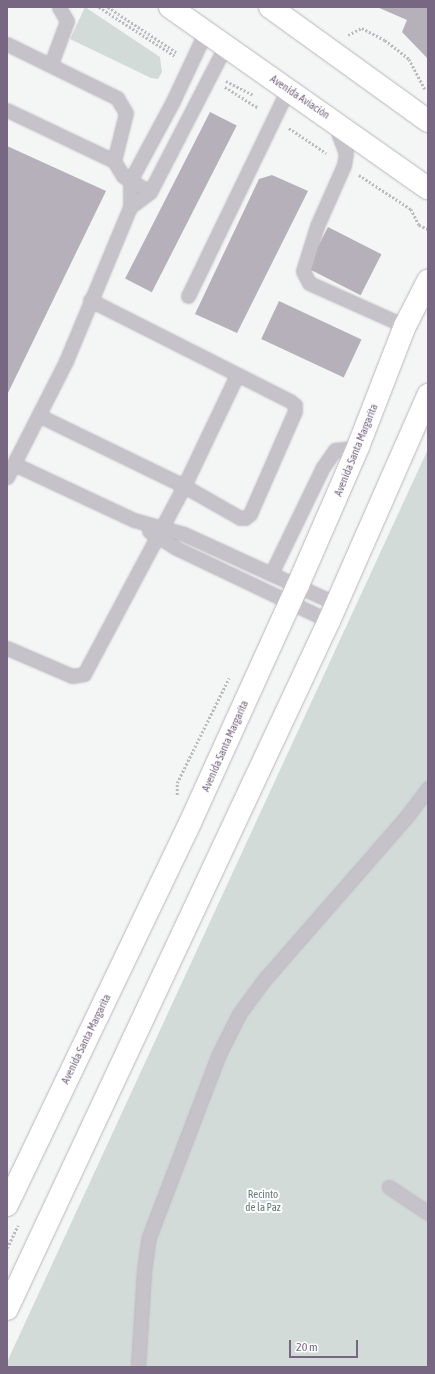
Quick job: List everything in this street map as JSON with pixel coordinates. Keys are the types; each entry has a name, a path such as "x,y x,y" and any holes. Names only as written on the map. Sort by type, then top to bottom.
{"main road":[{"name":"Avenida Aviación","path":"170,7 334,119 428,188"},
{"path":"270,7 428,120"},
{"name":"Avenida Santa Margarita","path":"7,1205 190,824 294,595 358,447 405,326 428,281"},
{"path":"9,1302 333,612 427,404"}],"lane":[{"path":"51,64 67,21 59,7"},
{"path":"7,477 40,416 66,361 90,300 130,207 130,181 173,101 206,31"},
{"path":"7,44 51,64 117,98 126,113 114,161"},
{"path":"130,207 150,192 226,45"},
{"path":"188,296 288,89"},
{"path":"7,110 114,161 123,176 150,192"},
{"path":"334,119 346,153 344,166 317,226 303,271 309,284 405,326"},
{"path":"40,416 184,486 240,518 250,514 295,411 295,405 290,401 90,300"},
{"path":"7,648 72,676 84,674 158,531 184,486 237,375"},
{"path":"272,574 323,467 335,450 358,447"},
{"path":"14,464 333,612"},
{"path":"158,531 184,534 272,574 294,595 333,612"},
{"path":"138,1367 144,1271 149,1237 218,1056 239,1014 264,980 407,816 428,788"},
{"path":"389,1187 428,1214"}],"path":[{"path":"99,7 175,56"},
{"path":"108,7 178,53"},
{"path":"342,34 348,35 362,28 385,40 409,59 428,92"},
{"path":"210,76 411,209 419,225 428,229"}],"green space":[{"path":"85,7 160,57 162,72 158,79 151,78 70,39"},
{"name":"Recinto de la Paz","path":"428,449 428,1367 7,1367 7,1362"}],"building":[{"path":"377,7 428,7 428,59 402,32 407,20"},
{"path":"210,112 237,126 152,292 125,279"},
{"path":"7,146 106,191 7,395"},
{"path":"272,175 308,191 237,333 195,314 259,179"},
{"path":"328,227 381,254 361,295 307,268"},
{"path":"279,301 361,339 344,378 261,339"}]}
